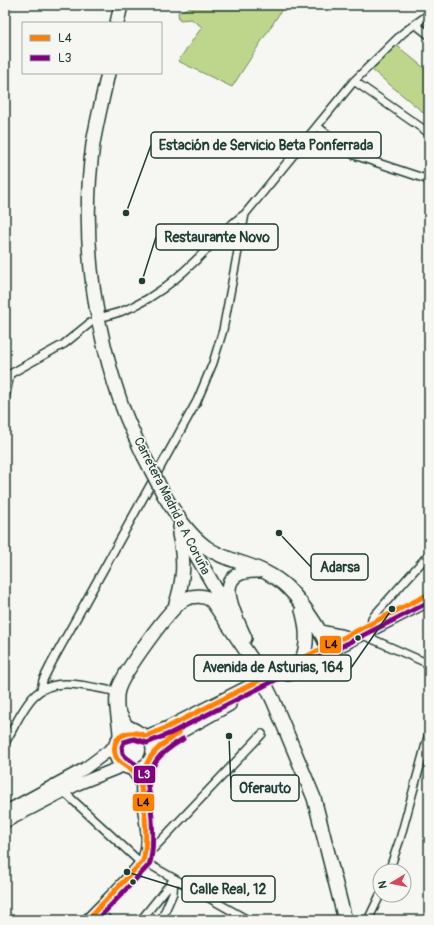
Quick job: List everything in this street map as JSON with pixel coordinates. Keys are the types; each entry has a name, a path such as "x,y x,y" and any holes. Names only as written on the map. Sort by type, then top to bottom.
{"highway":[{"path":"117,22 121,5"},
{"name":"Carretera Madrid a A Coruña","path":"108,74 94,144 88,213 90,263 101,338 122,404 144,456 187,541 227,608 273,700 314,798 345,920"},
{"path":"164,495 177,516 205,547 227,558 264,571 289,589 326,643 330,658 326,664 288,674"},
{"path":"164,495 179,534 184,556 182,580 175,607"},
{"path":"255,664 229,601 228,590 231,582 238,574 249,570 264,571"},
{"path":"117,741 118,692 133,662 175,607 185,599 195,596 207,597 217,608 255,664"},
{"path":"300,605 306,627 306,646 302,659"},
{"path":"306,646 315,641 326,643 345,637"},
{"path":"118,710 126,726 141,734"}],"main road":[{"path":"345,637 429,594"},
{"path":"5,812 84,769 126,732 141,734 211,706 302,659 326,643 363,634 429,600"},
{"path":"86,920 143,859 141,783 146,764 152,752 169,739 196,723 288,674"},
{"path":"141,734 151,744 152,752"},
{"path":"117,741 117,760 127,767 141,783"},
{"path":"5,822 63,791 127,767 139,768 146,764"}],"street":[{"path":"106,316 123,311 161,290 185,271 233,221 245,214 318,127 354,81 403,33 429,14"},
{"path":"415,24 429,35"},
{"path":"354,81 429,133"},
{"path":"318,127 354,156 429,180"},
{"path":"41,690 43,680 51,664 175,443 203,387 213,363 223,330 245,214"},
{"path":"5,399 10,374 64,344 90,323"},
{"path":"371,624 372,618 429,554"},
{"path":"363,634 429,664"},
{"path":"5,743 30,701 41,690 57,684 69,684 118,692"},
{"path":"392,863 400,839 429,733"},
{"path":"143,859 262,734"},
{"path":"63,791 143,859 174,879 248,920"},
{"path":"142,920 174,879"},
{"path":"161,920 173,893 174,879"},
{"path":"368,920 376,903"},
{"path":"96,910 108,920"}],"green space":[{"path":"197,5 217,7 220,5 283,5 281,11 232,87 178,61 202,27 191,19 179,20 178,12"},
{"path":"395,44 429,72 429,117 372,70"}],"transit line":[{"name":"L4","path":"87,920 143,861 145,853 146,830 142,793 134,772 122,764 115,754 116,742 119,738 129,733 146,736 168,727 429,594"},
{"name":"L3","path":"97,920 149,865 151,857 152,817 148,789 142,770 123,754 122,747 124,742 134,739 147,743 171,733 429,602"},
{"name":"L4","path":"141,794 143,773 150,758 162,745 179,733"},
{"name":"L3","path":"148,794 148,784 152,767 161,755 174,744 183,739"}],"place":[{"name":"Estación de Servicio Beta Ponferrada","path":"126,213"},
{"name":"Restaurante Novo","path":"142,281"},
{"name":"Adarsa","path":"279,533"},
{"name":"Avenida de Asturias, 164","path":"392,609"},
{"name":"Oferauto","path":"229,736"},
{"name":"Calle Real, 12","path":"127,872"}]}
